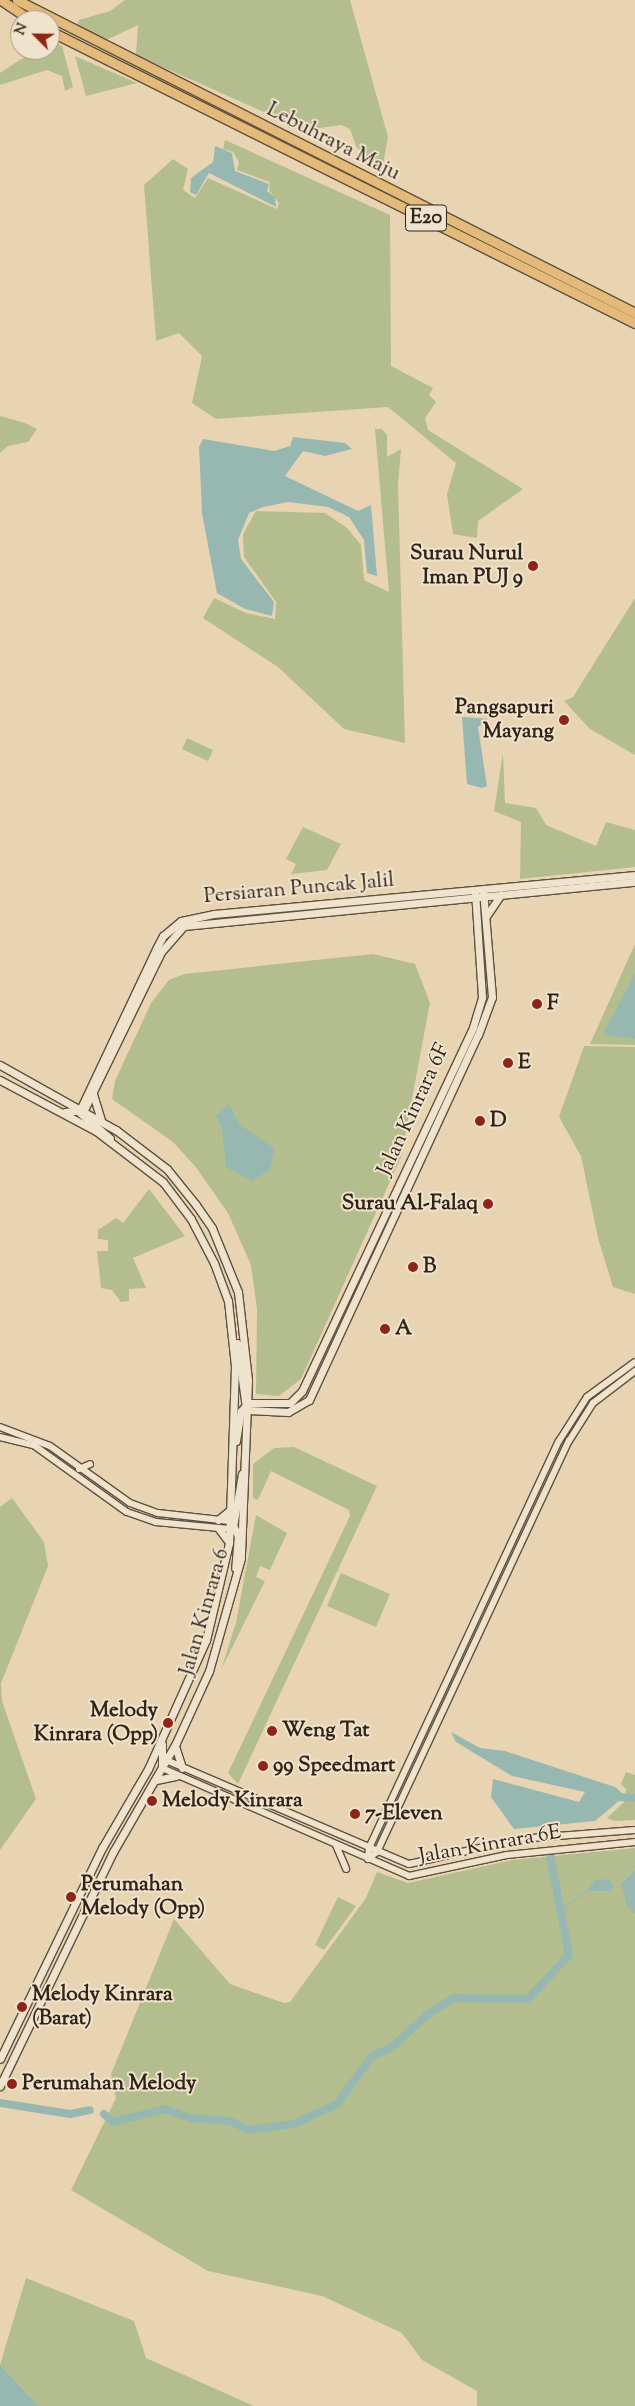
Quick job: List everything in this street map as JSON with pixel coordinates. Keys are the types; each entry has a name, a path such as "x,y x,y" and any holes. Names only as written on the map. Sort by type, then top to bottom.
{"highway":[{"path":"1,0 16,10"},
{"name":"Lebuhraya Maju","path":"17,0 219,109 635,323"},
{"name":"Lebuhraya Maju","path":"60,36 219,109 635,313"}],"main road":[{"name":"Persiaran Puncak Jalil","path":"81,1110 84,1097 156,949 171,927 199,916 635,875"},
{"name":"Persiaran Puncak Jalil","path":"480,890 504,893 635,882"},
{"name":"Persiaran Puncak Jalil","path":"81,1110 93,1094 161,952 177,930 194,923 457,900 475,896 480,890"},
{"name":"Jalan Kinrara 6F","path":"263,1407 288,1412 309,1400 460,1075 492,997 486,918 480,890"},
{"path":"486,918 493,901 504,893"},
{"name":"Jalan Kinrara 6F","path":"246,1407 263,1407 290,1403 298,1397 452,1071 482,997 475,896"},
{"path":"457,900 471,905 477,917"},
{"path":"350,902 358,910"},
{"path":"0,1065 81,1110 104,1129 112,1141"},
{"path":"452,1071 460,1075"},
{"path":"0,1080 60,1111 81,1110"},
{"path":"93,1094 102,1120"},
{"path":"70,1103 84,1097"},
{"name":"Jalan Kinrara 6","path":"0,2086 113,1852 176,1743 209,1670 233,1593 241,1558 248,1389 240,1300 212,1228 167,1169 102,1120 81,1110"},
{"name":"Jalan Kinrara 6","path":"0,2059 102,1848 148,1769 206,1640 229,1543 231,1525 233,1338 228,1301 191,1219 157,1175 112,1141 60,1111"},
{"path":"367,1251 375,1255"},
{"path":"233,1338 240,1355 246,1407 233,1458"},
{"path":"247,1421 263,1407 248,1389"},
{"path":"233,1593 238,1545 231,1525 245,1459"},
{"path":"218,1520 231,1509"},
{"path":"219,1529 229,1543"},
{"path":"148,1769 163,1764 163,1738"},
{"path":"176,1743 182,1768"},
{"path":"156,1780 176,1776"}],"street":[{"path":"368,1860 368,1848 575,1414 593,1391 635,1362"},
{"path":"368,1860 376,1852 381,1842 584,1415 602,1394 635,1370"},
{"path":"0,1427 50,1446 82,1471 130,1503 158,1513 218,1520 231,1525"},
{"path":"0,1437 35,1446 106,1501 156,1522 219,1529 231,1525"},
{"path":"82,1471 90,1464"},
{"path":"82,1471 84,1484"},
{"name":"Jalan Kinrara 6E","path":"163,1764 182,1768 376,1852 419,1864 519,1840 635,1830"},
{"name":"Jalan Kinrara 6E","path":"163,1764 176,1776 397,1872 424,1875 507,1855 635,1842"},
{"path":"357,1843 374,1836"},
{"path":"381,1842 388,1856"},
{"path":"336,1845 346,1869"}],"green space":[{"path":"125,0 350,0 388,137 382,170 373,166 356,146 350,129 341,125 313,129 300,120 284,121 136,55 138,25 102,42 76,28 79,20 110,11"},
{"path":"60,45 62,46 73,87 65,91 62,76 47,70 0,85 0,73 20,60 60,60"},
{"path":"75,56 137,83 86,96"},
{"path":"225,140 390,215 391,366 433,388 429,395 436,402 425,418 428,430 523,489 478,521 477,538 453,534 447,494 456,463 388,407 216,419 192,403 202,356 179,333 156,341 144,185 173,159 188,169 183,190 195,198 208,178 277,209 279,203 269,190 270,182 237,170 239,162 233,152 223,149"},
{"path":"0,416 25,423 37,429 28,442 8,446 0,453"},
{"path":"375,429 382,429 387,435 387,457 401,449 398,484 405,743 344,729 278,667 203,618 214,598 246,613 275,619 276,602 244,557 243,534 256,511 325,513 347,528 361,545 364,580 389,592"},
{"path":"635,598 635,755 590,729 564,701 573,697"},
{"path":"187,738 213,750 208,761 182,749"},
{"path":"503,753 505,803 536,808 546,825 596,846 606,822 635,830 635,867 520,879 521,822 494,811"},
{"path":"303,827 341,844 327,870 291,874 296,864 286,859"},
{"path":"635,944 635,1045 590,1044"},
{"path":"373,954 415,964 430,1003 401,1157 301,1379 279,1396 256,1394 257,1309 251,1265 228,1213 195,1166 173,1142 112,1099 115,1081 151,1003 169,980 184,974"},
{"path":"584,1046 635,1047 635,1294 613,1287 598,1238 581,1156 559,1117"},
{"path":"149,1189 185,1236 133,1258 146,1288 129,1289 129,1301 121,1302 112,1290 101,1288 97,1251 108,1251 108,1240 98,1239 98,1230 116,1218 123,1223"},
{"path":"294,1447 377,1486 238,1784 228,1773 350,1516 349,1510 271,1471 258,1500 253,1498 253,1464 274,1448"},
{"path":"12,1498 44,1542 48,1566 1,1683 2,1701 36,1799 0,1850 0,1507"},
{"path":"256,1515 287,1533 270,1570 260,1566 256,1577 265,1581 221,1670 236,1623"},
{"path":"341,1573 390,1594 376,1627 327,1606"},
{"path":"626,1772 635,1775 635,1820 615,1821 607,1818 625,1801 626,1789 621,1784"},
{"path":"635,1848 635,1870 621,1883 635,1914 635,2406 477,2406 477,2391 422,2360 402,2333 322,2296 208,2271 71,2190 116,2098 111,2074 174,1919 230,1984 284,2003 290,2002 366,1898 377,1872 408,1883 512,1860"},
{"path":"338,1897 356,1906 324,1950 315,1945"},
{"path":"26,2278 134,2321 146,2358 254,2406 39,2406 0,2365"}],"water":[{"path":"215,146 232,153 235,171 269,184 267,191 275,197 276,207 209,173 196,195 190,192 191,178 213,162"},
{"path":"293,437 345,443 352,449 325,456 303,451 285,476 358,511 371,505 377,576 367,573 364,540 349,517 328,507 288,502 263,507 249,513 238,540 241,559 274,602 272,616 245,609 217,593 202,513 199,447 203,439 274,451 290,446"},
{"path":"462,717 488,719 478,727 487,786 482,788 467,784"},
{"path":"635,974 635,1039 607,1035 604,1032"},
{"path":"229,1104 239,1124 275,1149 269,1171 251,1181 226,1167 222,1129 216,1116"},
{"path":"451,1732 480,1748 505,1751 615,1787 625,1796 595,1821 514,1829 491,1797 493,1779 579,1802 585,1792 512,1776 456,1742"},
{"path":"635,1870 635,1914 627,1906 621,1883"},
{"path":"597,1879 610,1880 614,1885 611,1891 586,1891"},
{"path":"0,2365 39,2406 0,2406"}],"waterway":[{"path":"617,1797 635,1798"},
{"path":"104,2114 113,2122 165,2109 190,2118 231,2121 248,2130 294,2124 337,2104 372,2056 392,2047 428,2014 454,1998 528,1999 569,1955 550,1854"},
{"path":"561,1909 587,1890"},
{"path":"0,2103 70,2114 90,2110"}],"place":[{"name":"Surau Nurul Iman PUJ 9","path":"533,566"},
{"name":"Pangsapuri Mayang","path":"564,720"},
{"name":"F","path":"537,1004"},
{"name":"E","path":"508,1063"},
{"name":"D","path":"480,1121"},
{"name":"Surau Al-Falaq","path":"488,1204"},
{"name":"B","path":"413,1267"},
{"name":"A","path":"385,1329"},
{"name":"Melody Kinrara (Opp)","path":"168,1723"},
{"name":"Weng Tat","path":"272,1731"},
{"name":"99 Speedmart","path":"263,1766"},
{"name":"Melody Kinrara","path":"152,1801"},
{"name":"7-Eleven","path":"355,1814"},
{"name":"Perumahan Melody (Opp)","path":"71,1897"},
{"name":"Melody Kinrara (Barat)","path":"22,2007"},
{"name":"Perumahan Melody","path":"12,2084"}]}
